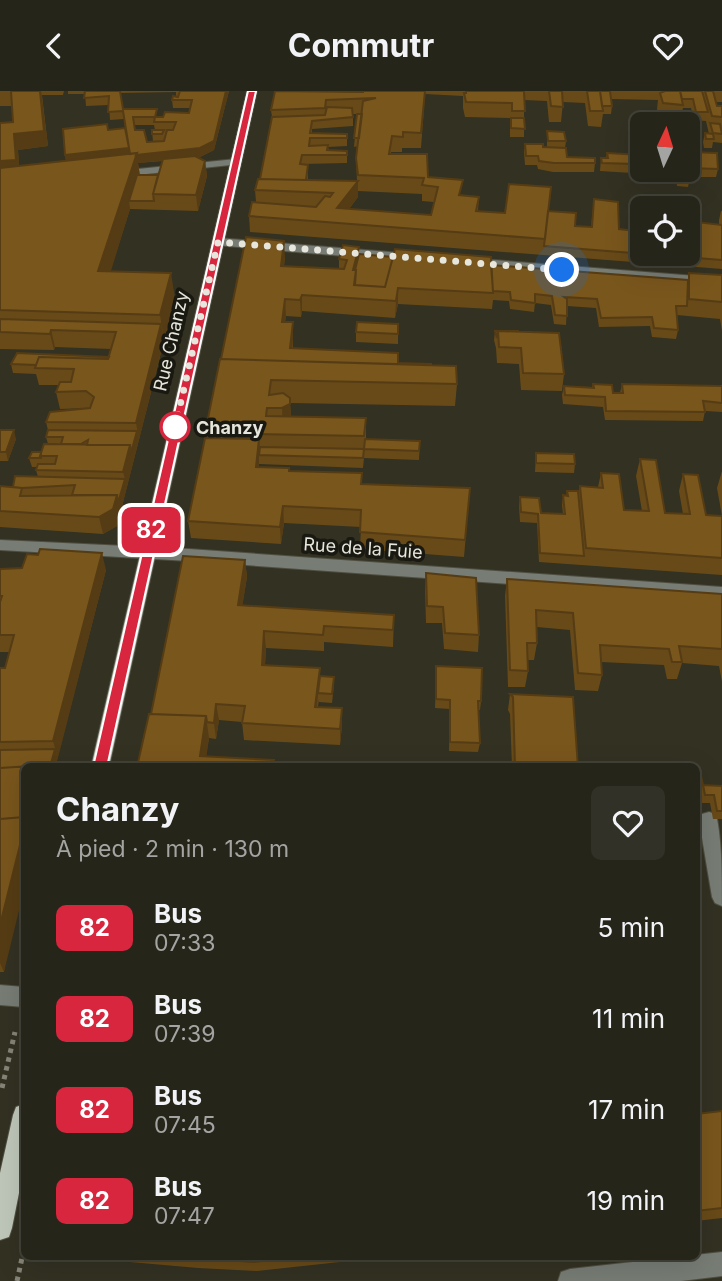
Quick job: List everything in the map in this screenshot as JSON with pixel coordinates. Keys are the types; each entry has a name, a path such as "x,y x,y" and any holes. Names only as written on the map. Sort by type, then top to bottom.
{"main road":[{"name":"Rue Chanzy","path":"101,763 146,552 252,91"},
{"path":"0,1228 21,1129"}],"street":[{"path":"108,175 236,162"},
{"path":"218,242 434,259"},
{"path":"448,261 722,282"},
{"name":"Rue de la Fuie","path":"0,545 146,552 722,593"},
{"path":"709,820 722,897"},
{"path":"0,995 21,997"},
{"path":"570,1281 722,1264"}],"path":[{"path":"0,1097 21,1010"},
{"path":"17,1281 21,1260"}],"building":[{"path":"11,91 40,91 44,131 14,134 16,160 0,161 0,123 13,122"},
{"path":"85,91 120,91 123,109 157,109 155,117 163,117 165,112 189,113 192,100 172,100 173,96 178,97 180,91 226,91 214,141 200,148 136,155 137,153 130,154 123,111 108,112 109,96 84,98","holes":["133,117 155,117 154,122 176,122 173,130 167,130 164,141 147,142 144,130 135,130"]},
{"path":"275,91 425,91 421,133 403,132 403,137 392,136 389,154 427,154 428,177 463,180 459,195 479,197 476,211 505,213 509,184 551,187 545,239 249,216 252,202 316,207 325,196 330,197 333,193 255,190 258,179 358,181 337,208 431,215 438,187 422,185 424,178 358,175 356,158 363,101 376,98 326,100 325,108 271,110"},
{"path":"466,91 524,91 525,111 512,111 512,103 466,102"},
{"path":"549,91 562,91 563,107 551,106"},
{"path":"587,91 600,91 603,111 590,111"},
{"path":"600,91 610,91 612,106 602,106"},
{"path":"680,91 683,105 663,103 660,93"},
{"path":"680,91 702,91 708,112 696,112 693,99 682,99"},
{"path":"705,91 713,91 717,106 722,106 722,117 712,116"},
{"path":"327,107 352,108 353,117 312,121 310,133 347,134 347,138 310,138 309,146 328,145 327,150 347,151 347,155 302,155 300,164 308,165 306,180 260,179 272,117 325,115"},
{"path":"357,114 362,114 359,138 354,138"},
{"path":"511,118 524,118 525,129 511,128"},
{"path":"710,123 720,124 722,134 713,133"},
{"path":"107,124 108,130 125,128 129,148 65,155 63,129"},
{"path":"152,130 164,130 162,134 152,134"},
{"path":"547,131 564,132 566,141 548,141"},
{"path":"705,133 713,134 714,139 706,139"},
{"path":"525,144 566,148 567,157 595,158 595,163 539,161 538,156 526,156"},
{"path":"700,152 717,153 718,169 700,168"},
{"path":"137,153 98,271 171,273 160,315 0,310 0,168"},
{"path":"607,153 630,154 630,164 602,163 601,158 608,158"},
{"path":"195,156 205,161 196,195 153,194 163,159"},
{"path":"137,175 158,175 154,201 129,201"},
{"path":"594,199 618,202 619,229 630,230 630,253 544,246 548,211 576,213 575,226 592,227"},
{"path":"700,222 722,225 722,260 700,258"},
{"path":"246,237 284,241 281,266 344,269 347,260 339,259 343,245 359,247 353,270 356,270 354,285 385,287 395,249 491,257 493,293 398,288 396,301 302,295 300,300 285,299 282,322 293,322 290,348 398,353 398,363 431,365 221,359"},
{"path":"359,254 393,257 385,287 355,285"},
{"path":"491,265 688,280 687,306 676,306 678,330 654,328 652,317 601,318 597,299 564,297 567,299 567,316 555,315 552,296 535,294 535,303 511,300 510,292 493,291"},
{"path":"689,273 722,275 722,302 689,299"},
{"path":"0,319 161,324 136,423 46,422 50,412 90,408 94,397 86,391 56,392 60,382 71,382 74,369 35,368 39,357 108,359 116,332 0,332"},
{"path":"357,322 398,324 398,334 356,332"},
{"path":"498,331 559,333 564,374 523,373 521,348 499,347"},
{"path":"17,353 109,357 39,357 36,365 11,364"},
{"path":"220,359 456,366 457,384 271,380 269,395 283,393 290,398 290,404 282,408 267,408 266,416 366,418 364,436 205,433"},
{"path":"593,384 612,385 613,393 623,393 622,384 722,386 722,403 703,401 705,412 606,411 605,397 565,395 564,386 594,388"},
{"path":"0,430 14,430 6,452 0,452"},
{"path":"48,430 137,431 131,453 130,445 87,445 88,440 81,444 61,444 63,437 46,437"},
{"path":"205,438 259,439 256,467 289,468 289,471 362,473 361,484 470,488 465,540 360,532 361,510 283,506 280,527 188,521"},
{"path":"365,439 420,441 419,451 364,449"},
{"path":"44,444 130,445 123,472 36,470 38,464 55,464 57,456 40,456"},
{"path":"260,447 364,449 363,458 259,455"},
{"path":"32,452 41,452 41,458 29,458"},
{"path":"536,453 574,454 575,464 536,463"},
{"path":"640,459 656,460 665,513 690,514 683,474 698,475 706,515 722,516 722,558 586,548 580,486 603,488 601,473 619,474 624,510 649,511"},
{"path":"15,476 125,479 118,503 117,495 72,495 75,485 13,487"},
{"path":"0,486 22,488 20,496 117,495 113,509 99,517 0,511"},
{"path":"567,491 578,491 584,556 540,553 538,514 521,512 520,497 539,498 541,513 565,514 563,495 568,496"},
{"path":"40,549 102,553 53,741 0,742 0,668 5,668 14,635 0,635 0,569 22,568 27,554 38,555"},
{"path":"183,556 245,560 238,605 394,615 393,630 324,626 323,635 264,631 262,665 320,668 315,707 342,708 340,729 242,723 245,706 216,704 214,723 207,722 206,716 151,714"},
{"path":"426,573 476,578 479,635 445,633 443,607 427,606"},
{"path":"507,579 722,594 722,649 679,646 682,662 672,662 669,649 600,645 602,675 578,673 573,613 536,610 537,643 527,643 528,671 510,670"},
{"path":"436,666 482,668 481,701 478,701 480,743 450,742 450,700 436,699"},
{"path":"320,676 334,677 332,694 318,693"},
{"path":"510,694 573,697 578,763 515,763 513,697"},
{"path":"149,714 206,716 200,756 274,760 274,763 138,763"},
{"path":"55,749 51,763 21,763 21,767 0,768 0,750"},
{"path":"21,767 21,817 0,819 0,768"},
{"path":"703,785 722,786 722,811 717,811 714,795 705,795"},
{"path":"21,817 21,841 0,925 0,819"},
{"path":"722,1111 722,1208 700,1211 700,1114"},
{"path":"224,1260 272,1260 254,1262"}],"bus line":[{"name":"82","path":"101,763 252,91"}],"place":[{"name":"Chanzy","path":"175,427"}],"route":[{"path":"175,427 218,242 562,270"}]}
